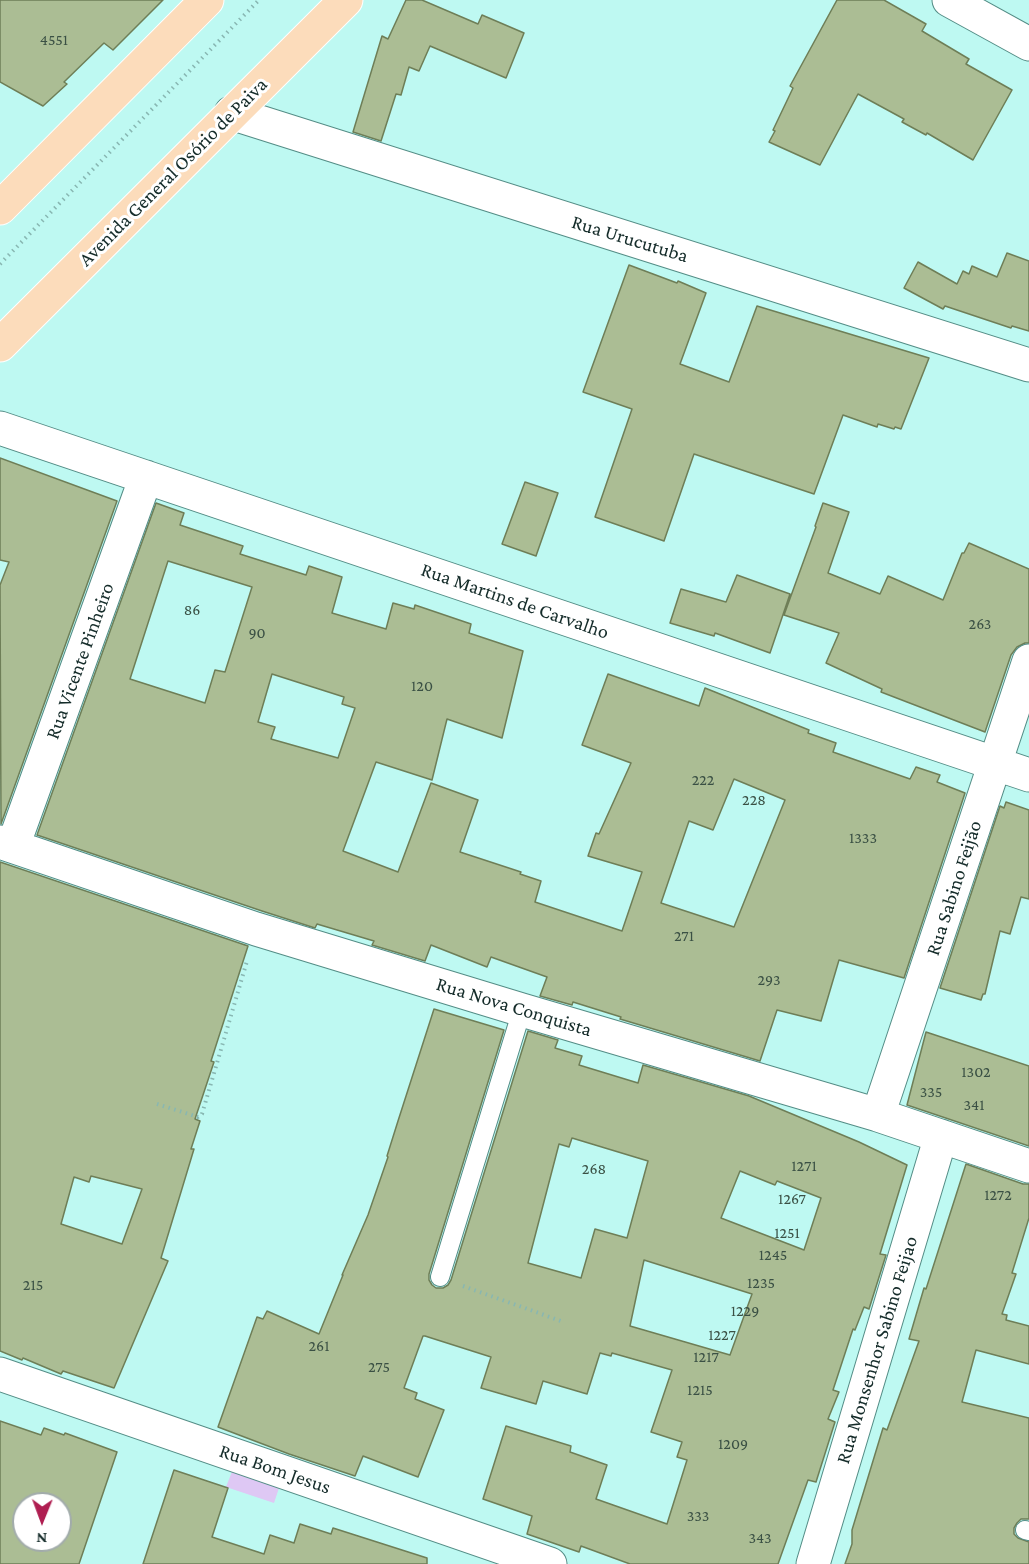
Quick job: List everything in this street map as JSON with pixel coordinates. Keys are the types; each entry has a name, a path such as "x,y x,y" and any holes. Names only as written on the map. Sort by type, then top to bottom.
{"main road":[{"path":"0,208 207,0"},
{"name":"Avenida General Osório de Paiva","path":"0,345 346,0"}],"street":[{"path":"949,0 1029,44"},
{"name":"Rua Urucutuba","path":"231,113 1029,365"},
{"name":"Rua Martins de Carvalho","path":"0,428 1029,775"},
{"name":"Rua Vicente Pinheiro","path":"7,844 146,477"},
{"name":"Rua Sabino Feijão","path":"879,1115 1029,661"},
{"name":"Rua Nova Conquista","path":"7,844 256,929 879,1115 1029,1166"},
{"name":"Rua Monsenhor Sabino Feijao","path":"813,1564 941,1136"},
{"name":"Rua Bom Jesus","path":"0,1374 550,1564"}],"lane":[{"path":"440,1277 522,1010"}],"path":[{"path":"0,264 259,0"},
{"path":"157,1104 198,1117 202,1114 256,929"},
{"path":"440,1277 561,1321"}],"shaded area":[{"path":"233,1469 280,1485 274,1503 226,1487"}],"building":[{"path":"0,0 163,0 113,50 104,43 64,82 67,84 43,106 0,82"},
{"path":"406,0 422,0 478,24 482,15 524,33 506,78 430,46 419,71 409,67 401,95 396,94 381,141 353,132 382,36 388,39"},
{"path":"837,0 884,0 926,24 922,31 969,59 966,64 1012,90 973,160 927,133 926,135 902,122 904,119 858,94 820,165 769,142 793,88 790,86"},
{"path":"1007,253 1029,261 1029,331 1012,326 1011,328 945,306 943,309 904,288 918,262 957,284 963,271 969,274 972,266 997,277"},
{"path":"629,265 706,293 680,364 729,382 757,306 929,358 901,429 878,424 877,427 843,415 814,494 694,454 664,541 595,517 632,409 583,392"},
{"path":"0,458 117,501 1,824 0,585 9,562 0,560"},
{"path":"525,482 558,493 536,556 502,544"},
{"path":"156,503 184,513 180,525 243,546 240,554 306,575 309,566 342,577 332,613 386,629 393,603 414,609 415,605 471,624 469,633 523,651 502,738 447,719 432,780 376,762 343,851 398,872 431,783 478,800 460,852 541,881 535,902 622,931 642,872 588,856 596,833 599,834 631,763 582,745 608,674 699,706 705,688 836,743 833,752 910,779 916,767 940,775 937,782 965,793 904,978 839,960 821,1021 777,1010 760,1061 620,1019 621,1017 573,1002 572,1005 540,996 547,977 491,957 487,967 431,945 425,961 372,945 374,941 317,924 315,928 37,835","holes":["168,561 252,587 225,672 215,670 205,703 130,679","272,674 344,697 342,704 355,708 338,758 271,739 275,727 258,722","734,779 785,800 734,927 661,903 689,821 713,830"]},
{"path":"823,503 849,512 828,573 880,594 888,576 943,600 962,553 969,543 1029,569 1029,643 1017,647 1011,655 985,732 881,692 882,689 826,663 839,633 784,615"},
{"path":"737,575 790,594 770,653 715,633 714,636 670,623 681,589 726,602"},
{"path":"1006,802 1029,810 1029,899 1021,897 1010,934 1000,931 985,994 981,1000 940,988 1000,806 1004,808"},
{"path":"0,862 248,946 195,1119 200,1121 191,1149 194,1149 161,1258 168,1261 114,1388 63,1371 61,1374 0,1351","holes":["91,1176 142,1189 122,1244 61,1224 74,1177 89,1182"]},
{"path":"434,1009 504,1030 429,1274 429,1280 436,1288 443,1288 451,1280 528,1031 558,1040 555,1048 582,1056 579,1065 638,1083 643,1065 749,1096 859,1142 907,1165 880,1254 886,1255 869,1309 864,1307 855,1330 853,1329 833,1390 839,1392 828,1419 835,1422 816,1482 808,1480 778,1564 630,1564 581,1546 579,1552 527,1534 532,1516 483,1499 506,1426 571,1446 570,1452 607,1465 596,1499 667,1524 687,1460 677,1457 682,1442 651,1432 672,1370 612,1353 611,1356 600,1353 587,1394 543,1381 536,1404 481,1388 491,1357 423,1336 404,1388 417,1393 415,1399 444,1410 418,1477 363,1456 355,1476 218,1427 257,1317 263,1319 267,1311 319,1334 368,1215","holes":["572,1138 648,1161 627,1238 595,1229 581,1278 528,1263 559,1144 569,1147","740,1171 775,1185 777,1181 821,1198 804,1250 721,1218","644,1260 752,1294 730,1355 630,1326"]},
{"path":"926,1032 1029,1066 1029,1146 907,1105"},
{"path":"966,1164 1023,1184 1029,1184 1029,1218 1012,1273 1016,1274 1002,1314 1007,1315 1006,1320 1029,1326 1029,1364 976,1350 962,1402 1029,1418 1029,1519 1021,1519 1017,1523 1014,1534 1029,1542 1029,1564 845,1564 852,1544 852,1530 883,1428 887,1430 919,1341 909,1339"},
{"path":"0,1421 41,1435 44,1428 64,1435 65,1433 117,1452 79,1564 0,1564"},
{"path":"174,1470 228,1488 212,1537 264,1554 270,1535 294,1543 300,1524 331,1534 333,1528 427,1558 427,1564 143,1564"}]}
